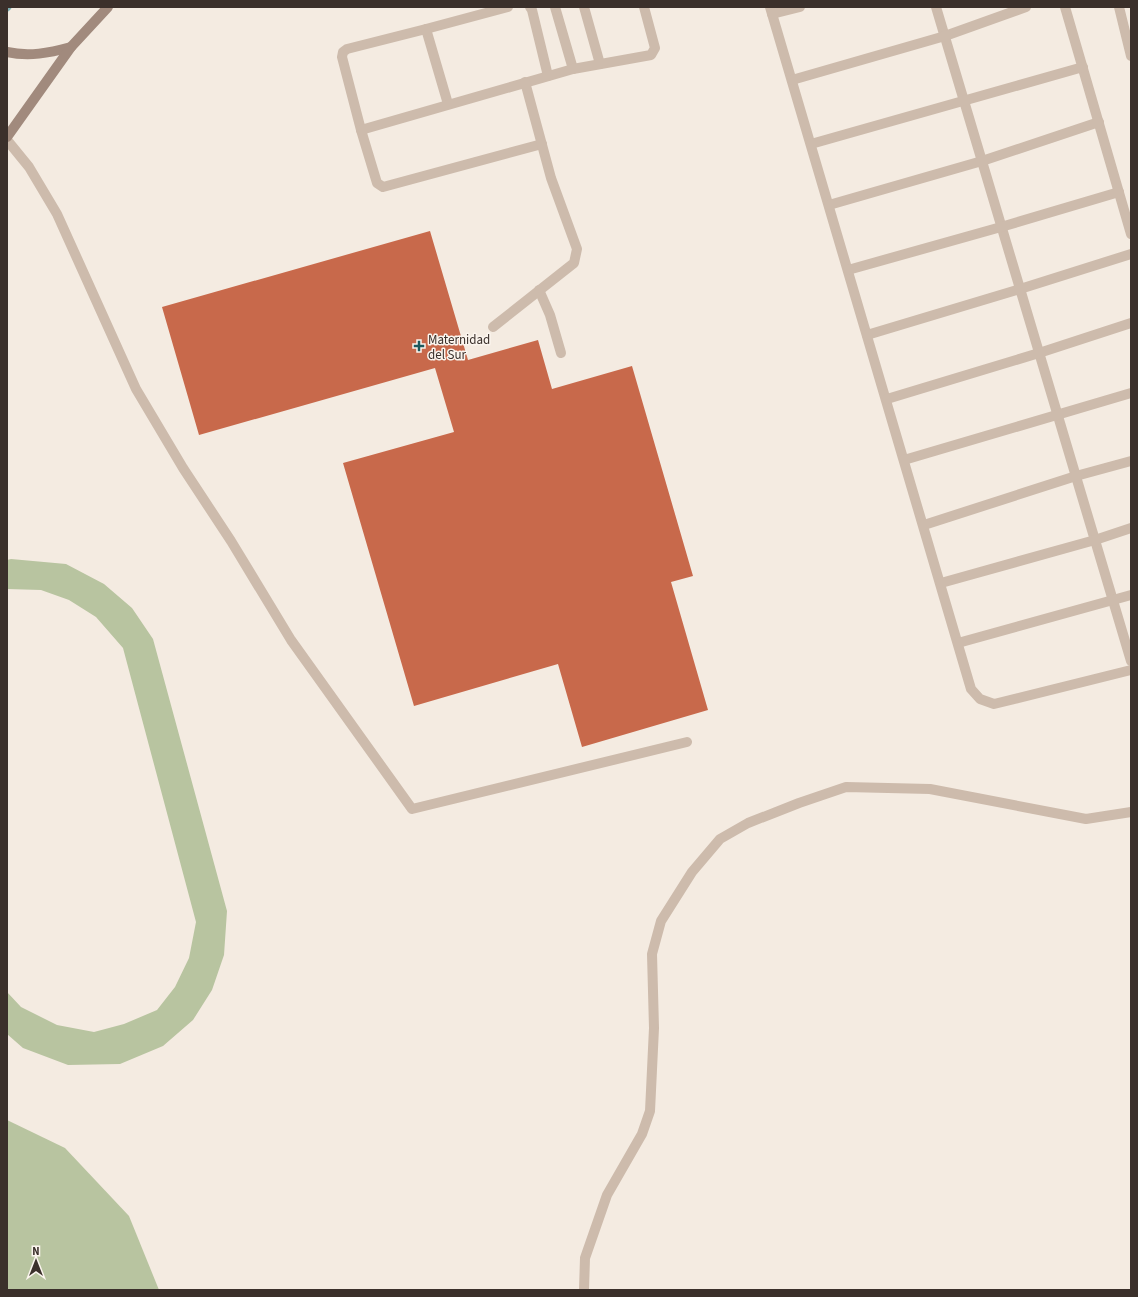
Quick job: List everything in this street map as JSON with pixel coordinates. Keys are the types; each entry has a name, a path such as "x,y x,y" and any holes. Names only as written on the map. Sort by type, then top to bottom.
{"main road":[{"path":"7,136 71,47 108,7"},
{"path":"7,52 19,54 45,54 71,47"}],"lane":[{"path":"508,7 347,49 343,52 342,57 377,184 383,187 542,144"},
{"path":"530,7 548,76"},
{"path":"554,7 573,69"},
{"path":"584,7 600,64"},
{"path":"361,130 573,69 651,55 655,48 644,7"},
{"path":"800,7 771,10 972,689 980,699 994,704 1131,670"},
{"path":"936,7 1131,660"},
{"path":"792,80 945,36 1026,7"},
{"path":"1065,7 1131,234"},
{"path":"1118,7 1131,56"},
{"path":"426,29 448,104"},
{"path":"811,144 1082,67"},
{"path":"493,327 574,262 577,249 551,178 525,82"},
{"path":"829,206 982,161 1098,122"},
{"path":"7,140 29,167 56,214 136,389 183,468 231,541 291,640 412,809 687,742"},
{"path":"848,270 1002,227 1119,192"},
{"path":"867,335 1131,254"},
{"path":"538,290 550,315 561,353"},
{"path":"886,399 1039,353 1131,323"},
{"path":"904,460 1131,393"},
{"path":"924,525 1076,476 1131,461"},
{"path":"941,583 1095,540 1131,528"},
{"path":"958,643 1131,595"},
{"path":"584,1290 585,1258 607,1195 642,1134 650,1111 654,1028 652,954 661,921 692,872 720,839 755,820 799,802 846,787 930,789 1086,819 1131,812"}],"green space":[{"path":"11,559 66,564 104,584 132,608 153,639 227,911 224,955 212,990 193,1020 163,1046 120,1064 68,1065 23,1048 7,1034 7,992 21,1007 57,1025 94,1032 124,1024 157,1010 175,987 189,958 196,922 123,648 96,617 69,600 41,590 7,589 7,560"},
{"path":"7,1120 65,1148 129,1216 159,1290 7,1290"}],"building":[{"path":"430,231 468,360 538,340 552,389 632,366 693,576 671,582 708,710 582,747 558,664 414,706 343,463 454,432 435,368 199,435 162,307"}],"place":[{"name":"Maternidad del Sur","path":"419,346"}]}
